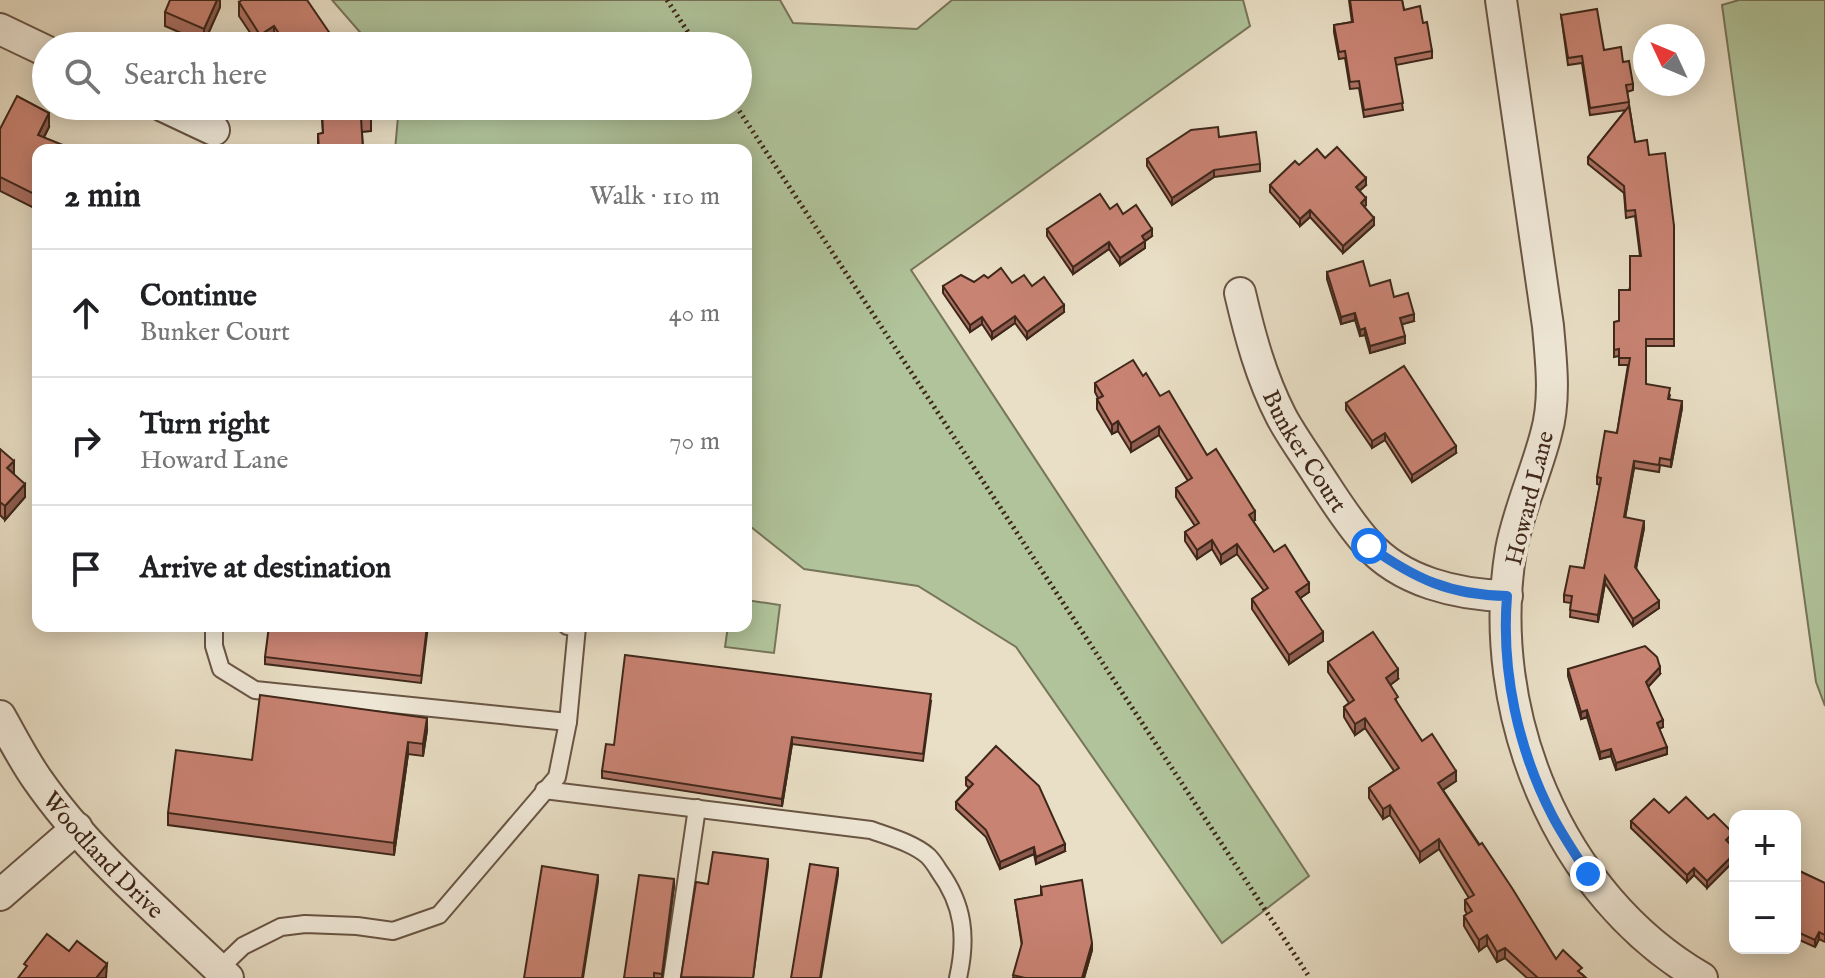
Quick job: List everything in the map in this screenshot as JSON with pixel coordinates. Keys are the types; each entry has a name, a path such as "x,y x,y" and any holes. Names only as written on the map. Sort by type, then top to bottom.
{"street":[{"name":"Howard Lane","path":"1501,0 1553,379 1547,432 1511,549 1506,616 1509,685 1525,751 1552,816 1588,874 1633,925 1686,969 1702,978"},
{"path":"0,29 32,44"},
{"path":"193,120 214,130"},
{"name":"Bunker Court","path":"1240,293 1256,357 1281,416 1344,515 1369,546 1400,569 1435,586 1474,596 1507,596"},
{"name":"Woodland Drive","path":"0,716 37,779 77,828 223,973"},
{"path":"0,895 77,828"}],"lane":[{"path":"214,632 214,646 221,669 255,690 568,722"},
{"path":"223,973 243,946 281,927 305,924 393,931 439,915 557,777 568,722 577,632"},
{"path":"544,790 871,830 899,840 929,856 945,879 961,915 963,954 958,978"},
{"path":"672,978 697,808"}],"path":[{"path":"667,0 688,32"},
{"path":"745,120 1310,978"}],"green space":[{"path":"332,0 780,0 793,23 917,29 952,0 1243,0 1250,26 911,270 1309,876 1222,943 1016,647 918,586 804,569 752,528 752,144 396,144 398,120 752,120 752,32 360,32"},
{"path":"1739,0 1825,0 1825,706 1816,682 1722,5"},
{"path":"752,601 780,605 774,653 725,647 727,632 752,632"}],"building":[{"path":"170,0 217,0 204,29 165,12"},
{"path":"307,0 329,32 278,32 274,26 258,32 239,2"},
{"path":"1350,0 1402,0 1404,10 1420,6 1423,23 1427,22 1432,51 1395,58 1403,103 1364,110 1359,81 1350,82 1345,51 1339,52 1334,25 1353,22"},
{"path":"1597,9 1604,50 1621,47 1623,62 1629,61 1633,84 1626,85 1629,102 1590,108 1582,56 1568,58 1561,15"},
{"path":"17,96 32,104 32,120 46,120 38,135 60,144 32,144 32,193 0,177 0,129"},
{"path":"1629,106 1635,142 1647,140 1649,155 1665,153 1674,226 1674,339 1646,339 1646,384 1670,388 1668,399 1682,401 1671,460 1660,458 1659,465 1634,461 1624,517 1644,521 1635,567 1659,601 1633,619 1605,576 1598,615 1570,610 1572,596 1564,595 1570,566 1584,568 1601,478 1597,477 1605,431 1617,433 1630,358 1619,358 1619,349 1614,350 1614,322 1619,321 1619,290 1630,290 1630,256 1641,256 1635,210 1626,211 1624,186 1588,157"},
{"path":"323,120 361,120 363,144 319,144 318,134 323,133"},
{"path":"1218,127 1219,137 1256,132 1260,164 1214,170 1172,198 1147,159 1191,130"},
{"path":"1337,147 1366,178 1356,187 1366,198 1361,203 1374,218 1343,246 1310,210 1300,219 1270,185 1295,161 1299,165 1317,149 1325,158"},
{"path":"1100,194 1110,209 1117,204 1123,214 1136,205 1152,229 1142,236 1145,241 1120,258 1109,242 1073,267 1047,229"},
{"path":"1363,261 1370,286 1390,280 1394,297 1408,293 1414,314 1400,318 1405,336 1370,346 1365,328 1360,330 1355,313 1341,317 1327,272"},
{"path":"1001,268 1012,283 1024,275 1032,286 1044,277 1064,305 1027,332 1015,316 992,332 982,317 970,325 943,286 961,275 974,282 984,275 988,278"},
{"path":"1133,360 1143,376 1146,373 1160,396 1169,391 1207,455 1216,449 1255,511 1249,515 1274,552 1285,545 1309,583 1296,592 1323,632 1289,655 1252,599 1268,588 1237,544 1221,555 1212,540 1197,550 1185,532 1199,523 1176,488 1192,478 1159,426 1131,443 1118,421 1112,425 1097,399 1103,396 1095,383"},
{"path":"1404,366 1456,446 1412,475 1385,433 1372,441 1346,403"},
{"path":"0,449 14,461 7,468 25,484 5,506 0,502"},
{"path":"268,632 426,632 421,676 265,657"},
{"path":"1373,632 1398,669 1386,678 1398,697 1395,699 1422,741 1432,734 1456,771 1438,783 1479,845 1482,843 1556,959 1563,950 1582,968 1578,971 1586,978 1538,978 1505,948 1497,952 1487,935 1479,940 1464,916 1472,911 1465,900 1474,895 1439,839 1420,852 1390,805 1383,809 1369,788 1399,768 1365,718 1355,724 1344,707 1354,700 1328,662"},
{"path":"1645,646 1657,657 1660,667 1646,682 1663,720 1657,723 1667,747 1616,763 1611,749 1600,752 1587,710 1581,712 1568,669"},
{"path":"625,655 931,694 923,754 792,737 782,799 602,771 606,744 614,745"},
{"path":"260,695 427,718 423,744 408,742 394,843 168,813 176,750 252,760"},
{"path":"996,746 1039,786 1065,844 1036,857 1034,847 1000,862 986,830 956,802 973,784 966,778"},
{"path":"1686,797 1708,819 1714,814 1729,829 1726,840 1729,843 1729,859 1707,881 1694,868 1687,875 1631,821 1654,799 1669,813"},
{"path":"713,852 768,859 753,978 681,977 696,882 708,884"},
{"path":"810,864 838,868 820,978 791,978"},
{"path":"542,866 598,875 582,978 524,978"},
{"path":"1801,872 1825,883 1825,935 1819,932 1815,940 1801,934"},
{"path":"639,875 674,879 662,974 654,973 654,978 624,978"},
{"path":"1082,880 1092,943 1082,978 1025,978 1013,975 1022,943 1015,900 1042,895 1041,887"},
{"path":"47,934 69,951 77,941 107,964 96,978 18,978 27,966 24,964"}],"route":[{"path":"1369,546 1400,569 1435,586 1474,596 1507,596 1509,685 1525,751 1552,816 1588,874"}]}
